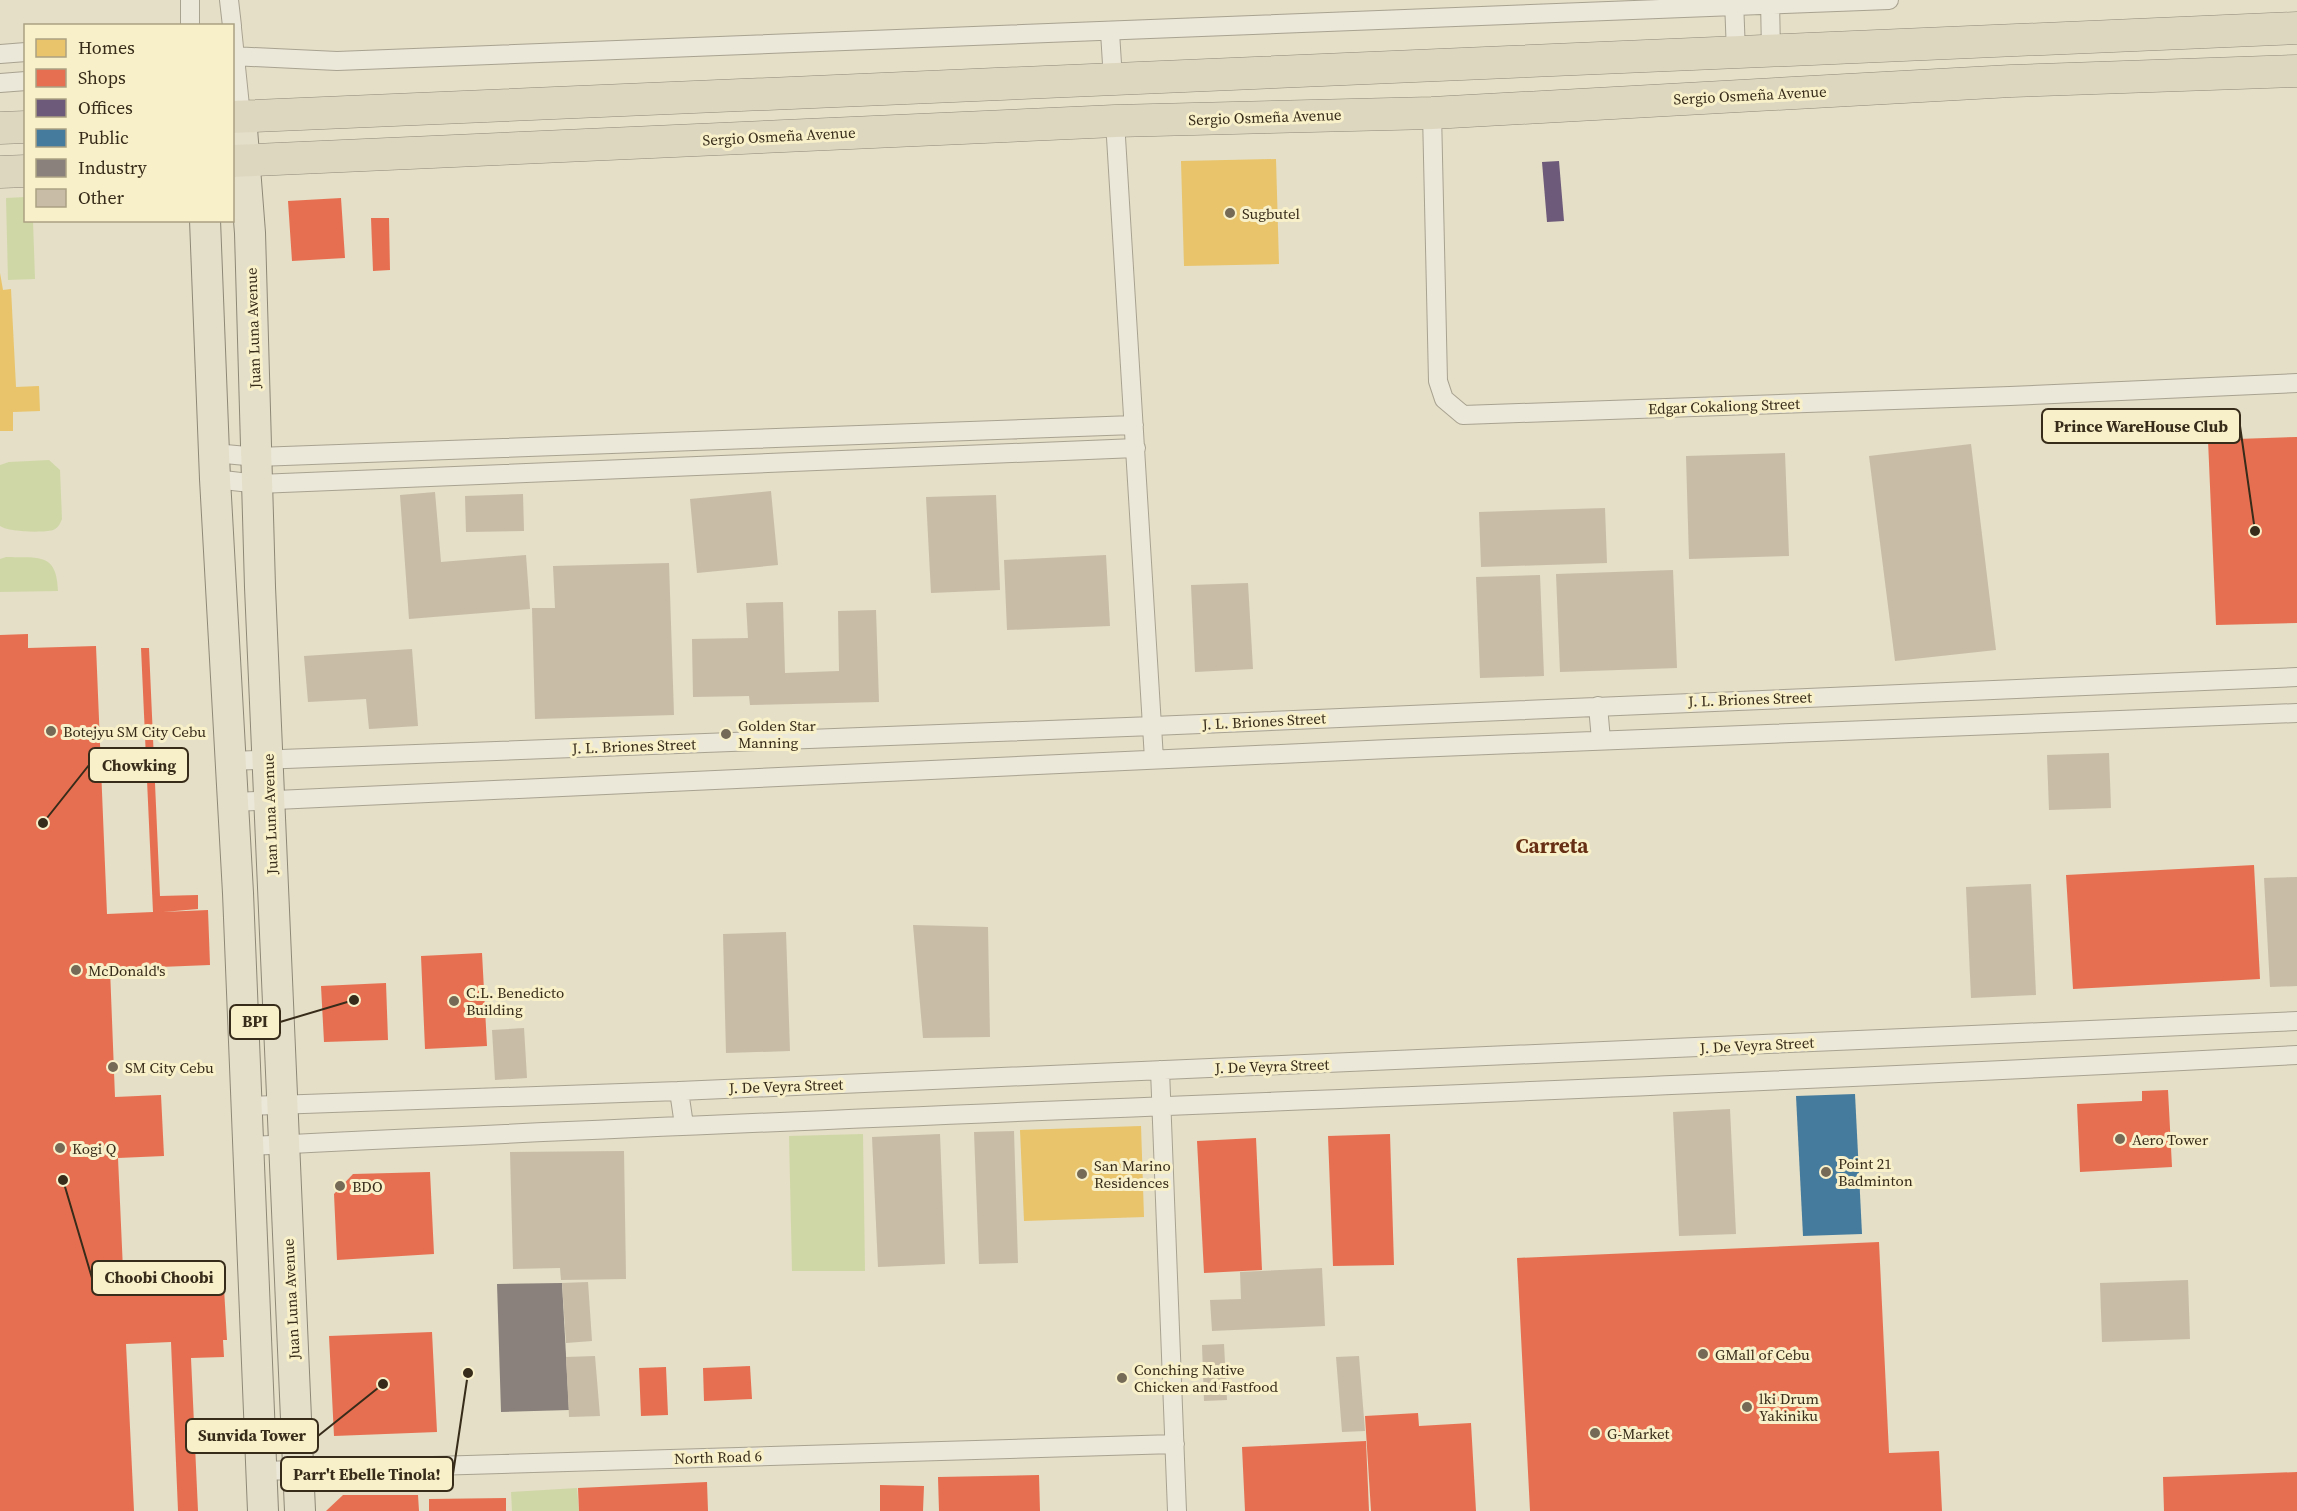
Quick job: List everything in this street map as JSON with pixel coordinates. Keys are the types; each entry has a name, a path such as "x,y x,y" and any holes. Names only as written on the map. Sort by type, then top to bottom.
{"highway":[{"path":"237,117 1113,81 2297,28"},
{"name":"Sergio Osmeña Avenue","path":"239,160 1115,122 1432,113 2011,81 2297,71"},
{"path":"0,128 24,127"},
{"path":"0,172 24,171"}],"main road":[{"name":"Juan Luna Avenue","path":"237,117 258,470 269,800 300,1511"},
{"path":"205,222 214,466 233,802 263,1511"}],"street":[{"path":"190,0 190,24"},
{"path":"229,0 232,24"},
{"path":"237,117 235,56 337,61 1110,32 1734,4 1889,0"},
{"path":"1770,3 1771,51"},
{"path":"1734,4 1736,53"},
{"path":"1110,32 1113,81"},
{"path":"0,54 24,52"},
{"path":"0,83 24,81"},
{"name":"Edgar Cokaliong Street","path":"1432,113 1438,381 1444,399 1463,415 1998,397 2297,383"},
{"path":"1115,122 1154,759"},
{"path":"214,466 258,470 739,438 1134,425"},
{"path":"739,438 740,465"},
{"path":"214,466 258,470 740,465 1136,448"},
{"name":"J. L. Briones Street","path":"231,761 1153,726 2297,677"},
{"path":"1598,706 1601,740"},
{"path":"233,802 1154,759 2297,713"},
{"name":"J. De Veyra Street","path":"246,1106 679,1091 2297,1021"},
{"path":"248,1146 684,1125 1628,1088 2297,1055"},
{"path":"1160,1070 1167,1314 1177,1511"},
{"path":"679,1091 684,1125"},
{"name":"North Road 6","path":"261,1471 1175,1444"}],"green space":[{"path":"24,197 24,222 33,222 35,279 8,280 6,198"},
{"path":"49,460 60,470 62,519 59,526 53,530 34,532 10,530 0,526 0,465 9,462"},
{"path":"6,557 36,558 50,563 57,578 58,591 0,592 0,559"},
{"path":"863,1134 865,1271 792,1271 789,1136"},
{"path":"577,1488 579,1511 512,1511 511,1492"}],"building: Homes":[{"name":"Sugbutel","path":"1276,159 1279,264 1184,266 1181,161"},
{"path":"0,273 3,290 11,289 16,387 39,386 40,411 13,412 13,431 0,431"},
{"name":"San Marino Residences","path":"1141,1126 1144,1217 1024,1221 1020,1130"}],"building: Shops":[{"path":"341,198 345,258 292,261 288,201"},
{"path":"371,218 389,218 390,270 373,271"},
{"path":"2297,437 2297,623 2216,625 2208,440"},
{"name":"SM City Cebu","path":"28,634 28,648 96,646 107,914 153,912 141,648 149,648 160,896 198,895 198,909 163,912 208,910 210,965 110,969 115,1097 161,1095 164,1156 118,1158 124,1292 224,1288 227,1340 223,1340 224,1357 191,1358 198,1511 178,1511 171,1342 126,1344 134,1511 0,1511 0,635"},
{"path":"2254,865 2260,979 2073,989 2066,875"},
{"name":"C.L. Benedicto Building","path":"482,953 487,1046 425,1049 421,956"},
{"path":"386,983 388,1040 324,1042 321,986"},
{"name":"Aero Tower","path":"2168,1090 2172,1167 2080,1172 2077,1104 2142,1101 2142,1091"},
{"path":"1390,1134 1394,1265 1333,1266 1328,1136"},
{"path":"1256,1138 1262,1270 1204,1273 1197,1141"},
{"path":"430,1172 434,1254 337,1260 334,1194 353,1174"},
{"name":"GMall of Cebu","path":"1879,1242 1889,1453 1939,1451 1942,1511 1530,1511 1517,1258"},
{"path":"432,1332 437,1432 334,1436 329,1336"},
{"path":"750,1366 752,1399 704,1401 703,1368"},
{"path":"666,1367 668,1415 641,1416 639,1368"},
{"path":"1418,1413 1419,1426 1471,1423 1476,1511 1371,1511 1365,1416"},
{"path":"1366,1441 1369,1511 1245,1511 1242,1447"},
{"path":"2297,1472 2297,1511 2164,1511 2163,1477"},
{"path":"1039,1475 1040,1511 939,1511 938,1477"},
{"path":"707,1482 708,1511 579,1511 578,1488"},
{"path":"880,1485 924,1486 923,1511 880,1511"},
{"path":"343,1495 418,1495 419,1511 326,1511"},
{"path":"506,1498 506,1511 429,1511 429,1499"}],"building: Offices":[{"path":"1559,161 1564,221 1547,222 1542,162"}],"building: Public":[{"path":"1855,1094 1862,1234 1803,1236 1796,1096"}],"building: Industry":[{"path":"562,1283 569,1410 501,1412 497,1284"}],"building: Other":[{"path":"1971,444 1996,650 1895,661 1869,456"},
{"path":"1785,453 1789,556 1689,559 1686,456"},
{"path":"771,491 778,565 697,573 690,499"},
{"path":"435,492 441,562 526,555 530,609 409,619 400,495"},
{"path":"523,494 524,531 466,532 465,496"},
{"path":"996,495 1000,590 931,593 926,497"},
{"path":"1605,508 1607,563 1481,567 1479,512"},
{"path":"1106,555 1110,626 1007,630 1004,560"},
{"path":"669,563 674,715 535,719 532,608 555,608 553,566"},
{"path":"1673,570 1677,668 1560,672 1556,574"},
{"path":"1540,575 1544,676 1480,678 1476,577"},
{"path":"1248,583 1253,669 1195,672 1191,585"},
{"path":"783,602 785,673 839,671 838,611 876,610 879,702 750,705 749,696 693,697 692,639 748,638 746,603"},
{"path":"412,649 418,726 369,729 366,699 308,702 304,656"},
{"path":"2109,753 2111,808 2049,810 2047,755"},
{"path":"2297,877 2297,986 2270,987 2264,878"},
{"path":"2031,884 2036,995 1971,998 1966,887"},
{"path":"913,925 988,927 990,1037 923,1038"},
{"path":"786,932 790,1051 726,1053 723,934"},
{"path":"524,1028 527,1078 495,1080 492,1030"},
{"path":"1730,1109 1736,1234 1679,1236 1673,1112"},
{"path":"1014,1131 1018,1263 979,1264 974,1132"},
{"path":"940,1134 945,1264 878,1267 872,1137"},
{"path":"624,1151 626,1279 561,1280 560,1268 513,1269 510,1152"},
{"path":"1322,1268 1325,1326 1212,1331 1210,1300 1241,1299 1240,1272"},
{"path":"2188,1280 2190,1339 2102,1342 2100,1283"},
{"path":"588,1282 592,1341 566,1343 562,1283"},
{"path":"1224,1344 1227,1400 1204,1401 1202,1345"},
{"path":"595,1356 600,1416 569,1417 566,1357"},
{"path":"1359,1356 1365,1431 1342,1432 1336,1357"}],"place":[{"name":"Sugbutel","path":"1230,213"},
{"name":"Prince WareHouse Club","path":"2255,531"},
{"name":"Botejyu SM City Cebu","path":"51,731"},
{"name":"Golden Star Manning","path":"726,734"},
{"name":"Chowking","path":"43,823"},
{"name":"McDonald's","path":"76,970"},
{"name":"BPI","path":"354,1000"},
{"name":"C.L. Benedicto Building","path":"454,1001"},
{"name":"SM City Cebu","path":"113,1067"},
{"name":"Aero Tower","path":"2120,1139"},
{"name":"Kogi Q","path":"60,1148"},
{"name":"Point 21 Badminton","path":"1826,1172"},
{"name":"San Marino Residences","path":"1082,1174"},
{"name":"Choobi Choobi","path":"63,1180"},
{"name":"BDO","path":"340,1186"},
{"name":"GMall of Cebu","path":"1703,1354"},
{"name":"Parr't Ebelle Tinola!","path":"468,1373"},
{"name":"Conching Native Chicken and Fastfood","path":"1122,1378"},
{"name":"Sunvida Tower","path":"383,1384"},
{"name":"lki Drum Yakiniku","path":"1747,1407"},
{"name":"G-Market","path":"1595,1433"}],"district":[{"name":"Carreta","path":"1552,845"}]}
